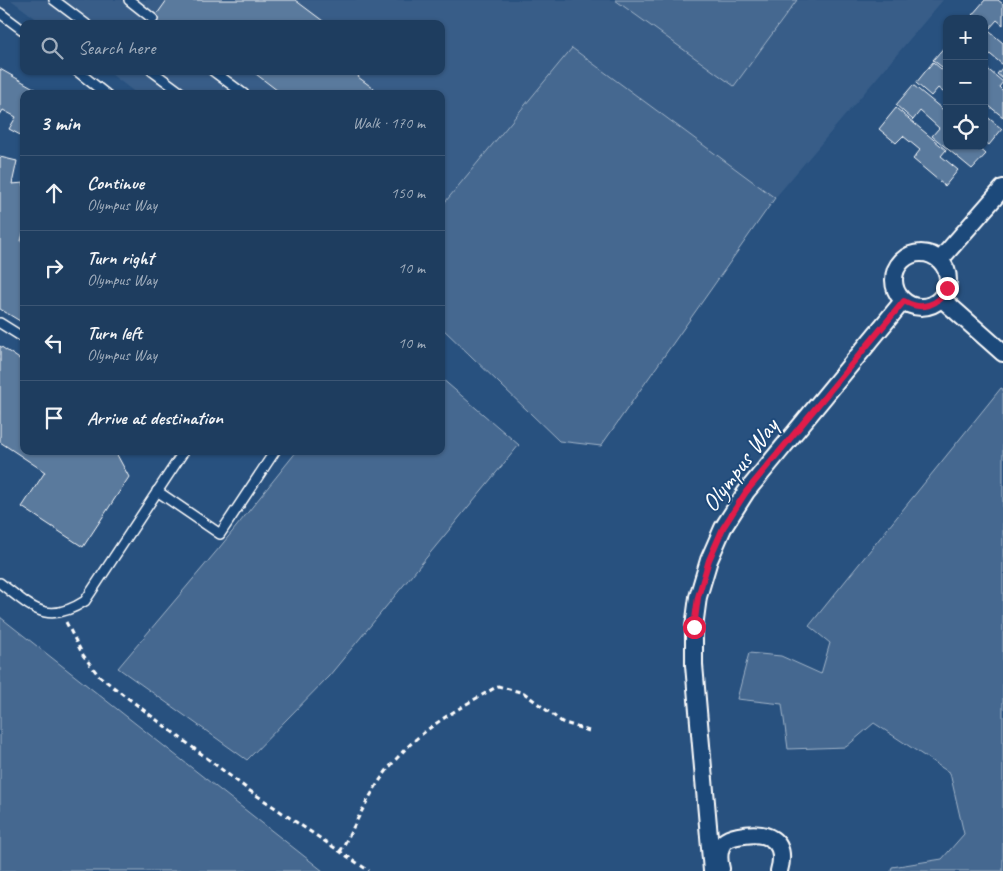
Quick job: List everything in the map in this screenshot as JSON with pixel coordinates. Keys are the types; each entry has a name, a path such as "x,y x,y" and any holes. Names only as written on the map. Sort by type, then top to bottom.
{"street":[{"path":"940,260 1003,188"},
{"path":"915,253 932,255 940,260 946,270 948,282 941,298 923,307 904,301 898,294 894,278 900,262 907,256 915,253"},
{"path":"941,298 1003,353"},
{"name":"Olympus Way","path":"712,871 694,665 694,627 698,597 709,560 723,528 746,492 904,301"},
{"path":"722,871 719,862 720,851 724,842 732,837 755,835 772,838 777,843 781,852 779,871"}],"lane":[{"path":"54,0 81,20"},
{"path":"129,0 153,19"},
{"path":"0,13 20,28"},
{"path":"82,75 101,90"},
{"path":"157,75 178,90"},
{"path":"218,75 239,90"},
{"path":"0,322 20,335"},
{"path":"0,583 37,610 53,614 72,609 85,601 181,455"},
{"path":"157,491 220,534 272,455"}],"path":[{"path":"61,612 83,655 99,676 250,791 369,871"},
{"path":"340,852 381,779 398,757 415,740 456,710 498,686 524,693 562,722 589,731"}],"shaded area":[{"path":"11,0 943,0 775,198 572,48 445,202 445,90 132,90 112,75 445,75 445,20 38,20"},
{"path":"615,0 797,0 734,86"},
{"path":"572,48 775,198 601,446 559,441 445,331 445,202"},
{"path":"445,381 519,445 329,676 247,760 118,668 220,547 294,455 445,455"},
{"path":"1001,388 1003,389 1003,871 891,871 892,867 942,859 964,834 950,773 874,723 846,747 788,749 782,704 737,699 749,653 781,656 821,674 830,643 809,626"},
{"path":"0,617 323,871 0,871"}],"building":[{"path":"167,0 295,0 322,20 153,20"},
{"path":"985,0 998,0 1003,4 1003,25 997,20 989,29 988,15 972,15"},
{"path":"988,30 1003,43 1003,65 988,52"},
{"path":"943,49 943,68 933,60"},
{"path":"933,62 943,71 943,92 938,88 931,96 916,83"},
{"path":"1003,67 1003,79 997,74"},
{"path":"0,69 37,90 20,90 20,135 9,129 16,117 3,110 0,115"},
{"path":"988,69 1003,82 999,87 1003,91 1003,117 988,105"},
{"path":"257,75 359,75 358,77 376,90 277,90"},
{"path":"913,85 943,110 943,145 932,136 939,128 920,111 913,120 896,105"},
{"path":"896,108 943,147 943,150 946,150 941,156 958,170 945,186 913,159 920,150 903,136 896,143 879,129"},
{"path":"988,117 1002,129 988,144"},
{"path":"949,150 982,150 986,154 972,169"},
{"path":"0,157 17,161 12,184 20,183 20,321 0,309"},
{"path":"0,346 20,359 20,455 117,455 129,477 83,547 22,507 45,472 0,442"}],"route":[{"path":"694,627 698,597 709,560 723,528 746,492 904,301 916,306 930,305 941,298 947,288"}]}
